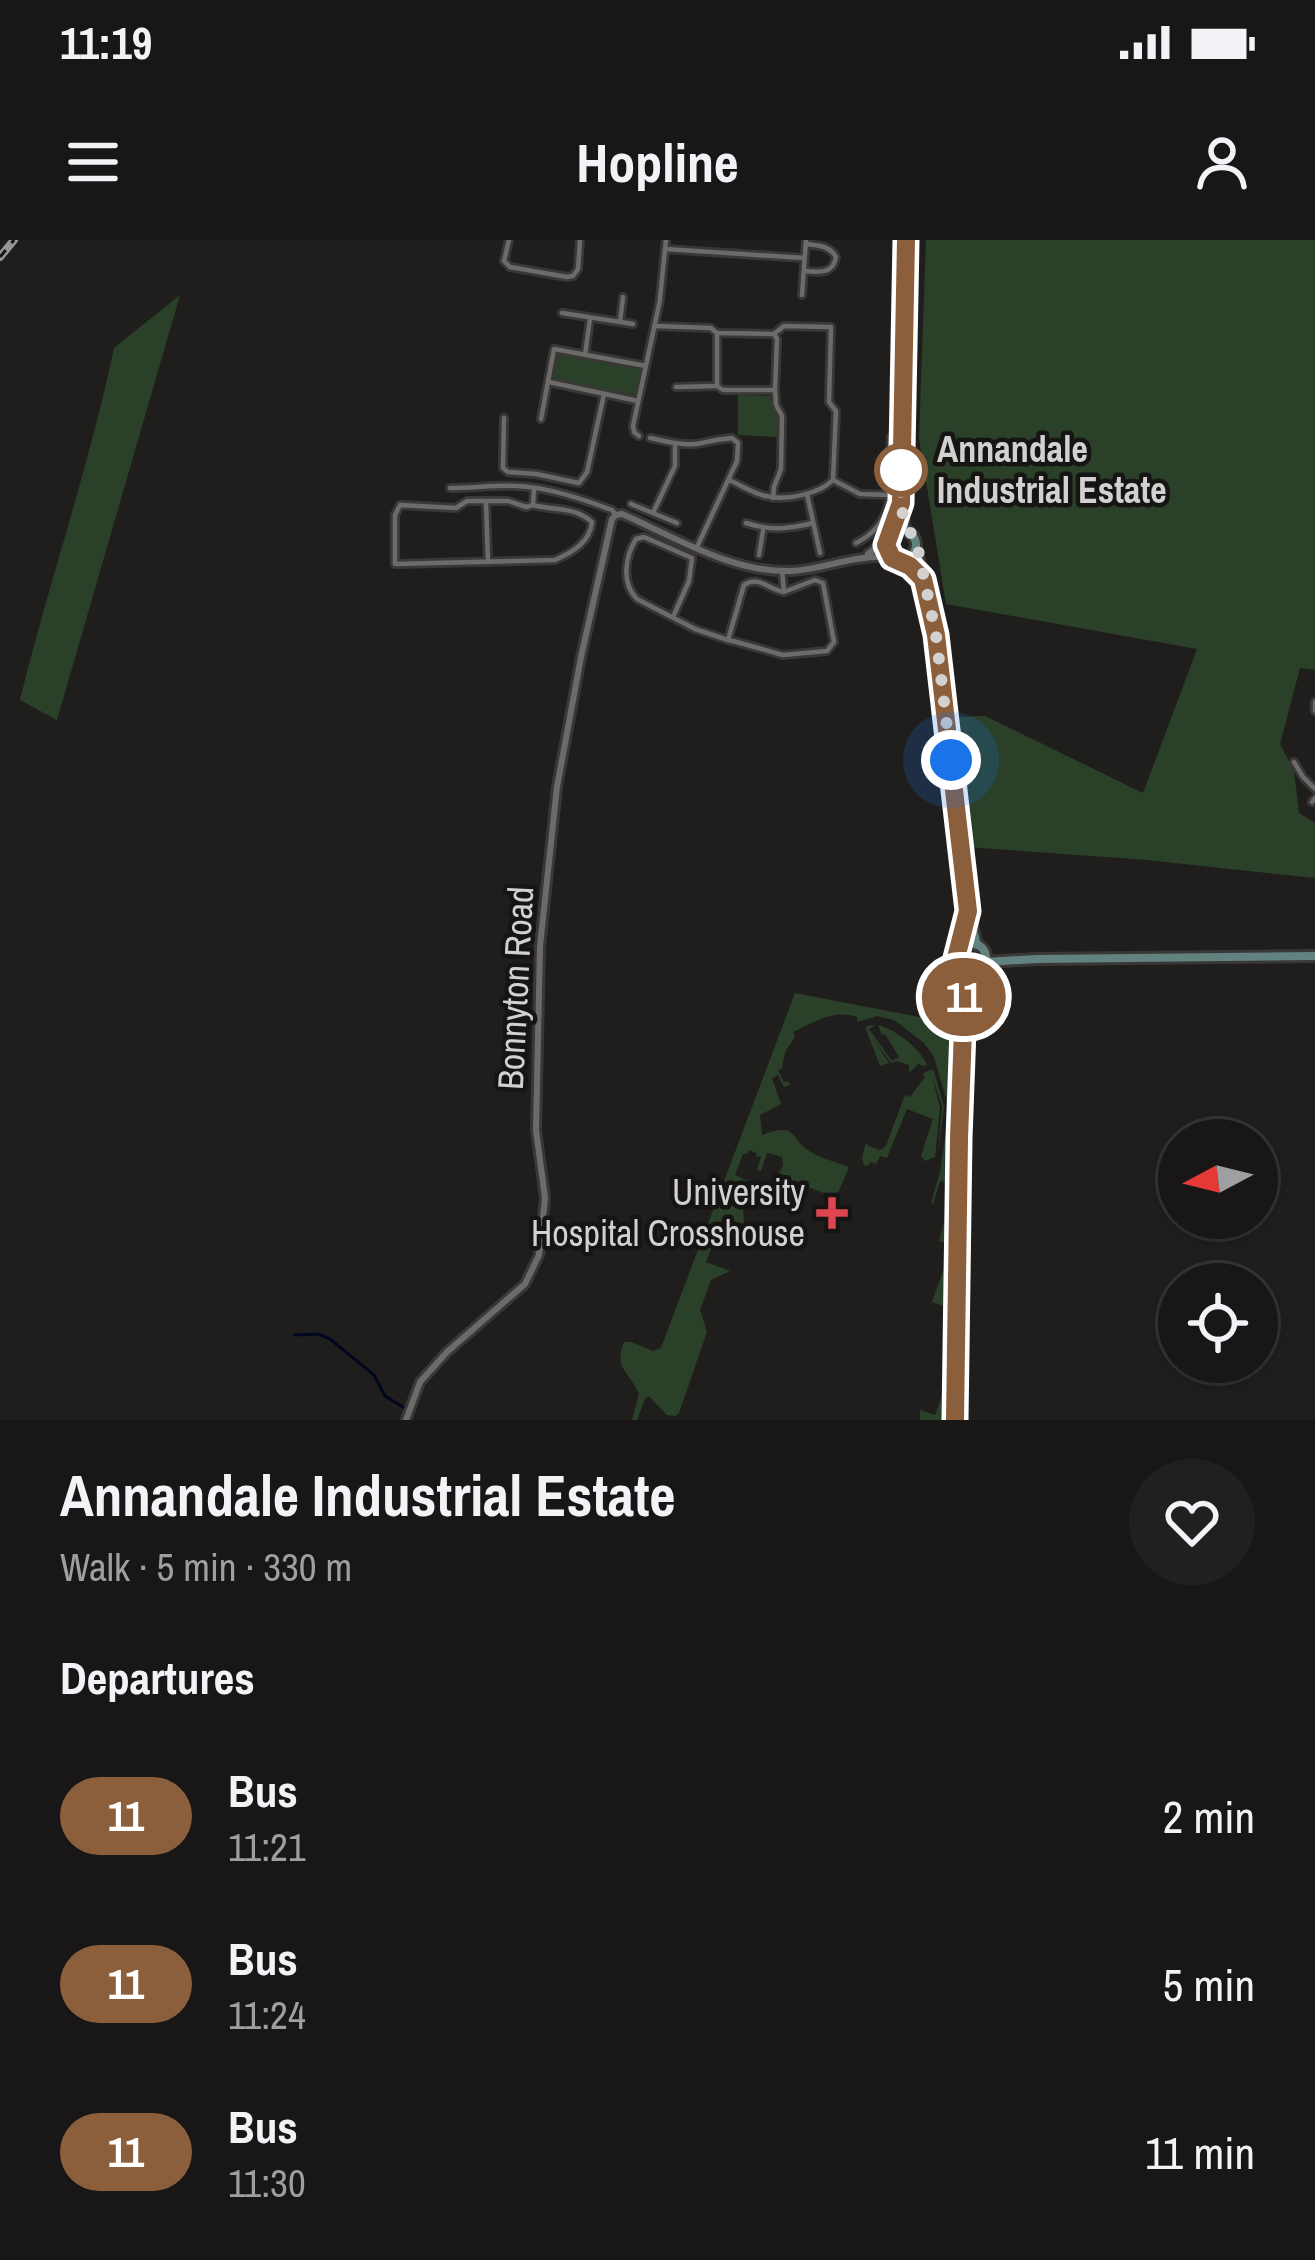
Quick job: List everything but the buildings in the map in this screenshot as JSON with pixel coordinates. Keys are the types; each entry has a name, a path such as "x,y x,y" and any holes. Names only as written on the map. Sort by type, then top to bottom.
{"main road":[{"path":"906,240 901,503 905,530 916,540 941,668 968,911 985,962"},
{"path":"901,503 887,550 923,579"},
{"path":"889,537 905,530"},
{"path":"897,559 910,557 916,549"},
{"path":"955,1420 964,1003 963,970 956,958 968,911"},
{"path":"959,949 977,945"},
{"path":"964,1003 974,973 985,962 1315,956"},
{"path":"963,970 974,973"}],"street":[{"path":"509,240 505,261 510,267 573,277 580,240"},
{"path":"639,436 633,426 660,299 666,240"},
{"path":"802,296 806,242 831,249 836,257 829,270 804,271"},
{"path":"664,249 804,258"},
{"path":"620,322 623,297"},
{"path":"562,314 633,324"},
{"path":"585,355 590,318"},
{"path":"655,326 774,334 784,326 830,327 829,402 836,411 833,480 806,493 773,498 729,480"},
{"path":"717,333 717,386"},
{"path":"773,498 781,469 782,416 776,405 774,334"},
{"path":"541,419 554,349 646,366"},
{"path":"549,382 638,401"},
{"path":"676,387 775,390"},
{"path":"687,396 688,387"},
{"path":"503,418 503,468 579,483 586,472 604,394"},
{"path":"856,543 874,532 890,508 891,437"},
{"path":"650,438 675,443 736,439 737,461 698,547"},
{"path":"653,513 675,466 675,443"},
{"path":"833,480 860,494 890,495"},
{"path":"449,488 534,488 579,498 740,564 782,570 865,556 889,537"},
{"path":"533,505 534,488"},
{"path":"806,493 820,553"},
{"path":"467,501 486,501 556,506 589,518 592,528 584,542 555,560 395,564 394,515 400,505 456,508 467,501"},
{"path":"486,501 488,562"},
{"path":"631,504 676,523"},
{"name":"Bonnyton Road","path":"408,1414 420,1382 525,1284 539,1255 545,1198 536,1130 540,946 557,787 580,657 616,515"},
{"path":"746,523 788,529 813,523"},
{"path":"759,555 763,529"},
{"path":"673,617 689,581 692,558 644,537 636,539 626,567 630,592 637,599 673,617 728,640 783,655 827,651 835,642 823,583 815,580 784,592 758,581 744,585 728,640"},
{"path":"865,556 897,559"},
{"path":"782,570 784,592"},
{"path":"1315,702 1315,711"},
{"path":"1294,762 1315,789"}],"green space":[{"path":"926,240 1315,240 1315,670 1300,668 1280,744 1294,771 1299,813 1315,823 1315,878 967,847 956,717 985,716 1143,793 1197,649 946,604 919,438"},
{"path":"180,295 57,720 20,700 114,348"},
{"path":"559,353 640,368 636,395 553,380"},
{"path":"738,395 770,396 778,414 777,437 738,435"},
{"path":"795,993 950,1023 954,1063 951,1313 932,1302 946,1263 948,1244 939,1241 949,1202 945,1200 949,1182 940,1181 931,1203 949,1109 934,1057 894,1020 824,1018 793,1032 795,1037 778,1070 790,1085 784,1087 778,1075 772,1078 781,1104 760,1115 762,1135 788,1131 811,1152 849,1167 836,1198 778,1175 782,1157 767,1153 761,1171 757,1170 761,1156 749,1150 743,1154 735,1175 752,1189 742,1191 737,1204 743,1207 744,1224 723,1217 706,1262 730,1271 711,1280 700,1310 707,1332 679,1413 667,1415 649,1396 637,1420 632,1420 639,1394 620,1359 624,1342 653,1351 661,1348"},
{"path":"876,1025 869,1029 892,1061 899,1057 878,1025 906,1040 927,1065 919,1063 909,1073 909,1065 891,1063 873,1039 889,1063 880,1066 866,1029"},
{"path":"929,1070 934,1071 944,1107 938,1154 942,1106 932,1076 940,1108 935,1157 925,1161 921,1156 933,1119 907,1109 887,1158 880,1156 876,1164 864,1165 866,1142 880,1150 886,1146 905,1095 910,1097"},
{"path":"951,1315 950,1411 946,1420 920,1420 920,1410 935,1415 948,1380 944,1378 948,1357 943,1354 949,1338 944,1335"}],"waterway":[{"path":"294,1335 318,1334 330,1339 374,1375 385,1396 406,1409"}],"railway":[{"path":"0,257 14,240"}],"bus line":[{"name":"11","path":"906,240 901,503 886,545 892,558 902,560 923,579 930,601 968,911 956,958 963,970 964,1003 955,1420"}],"place":[{"name":"Annandale Industrial Estate","path":"901,470"},
{"name":"University Hospital Crosshouse","path":"832,1213"}],"route":[{"path":"901,470 903,521 916,540 930,601 951,760"}]}
